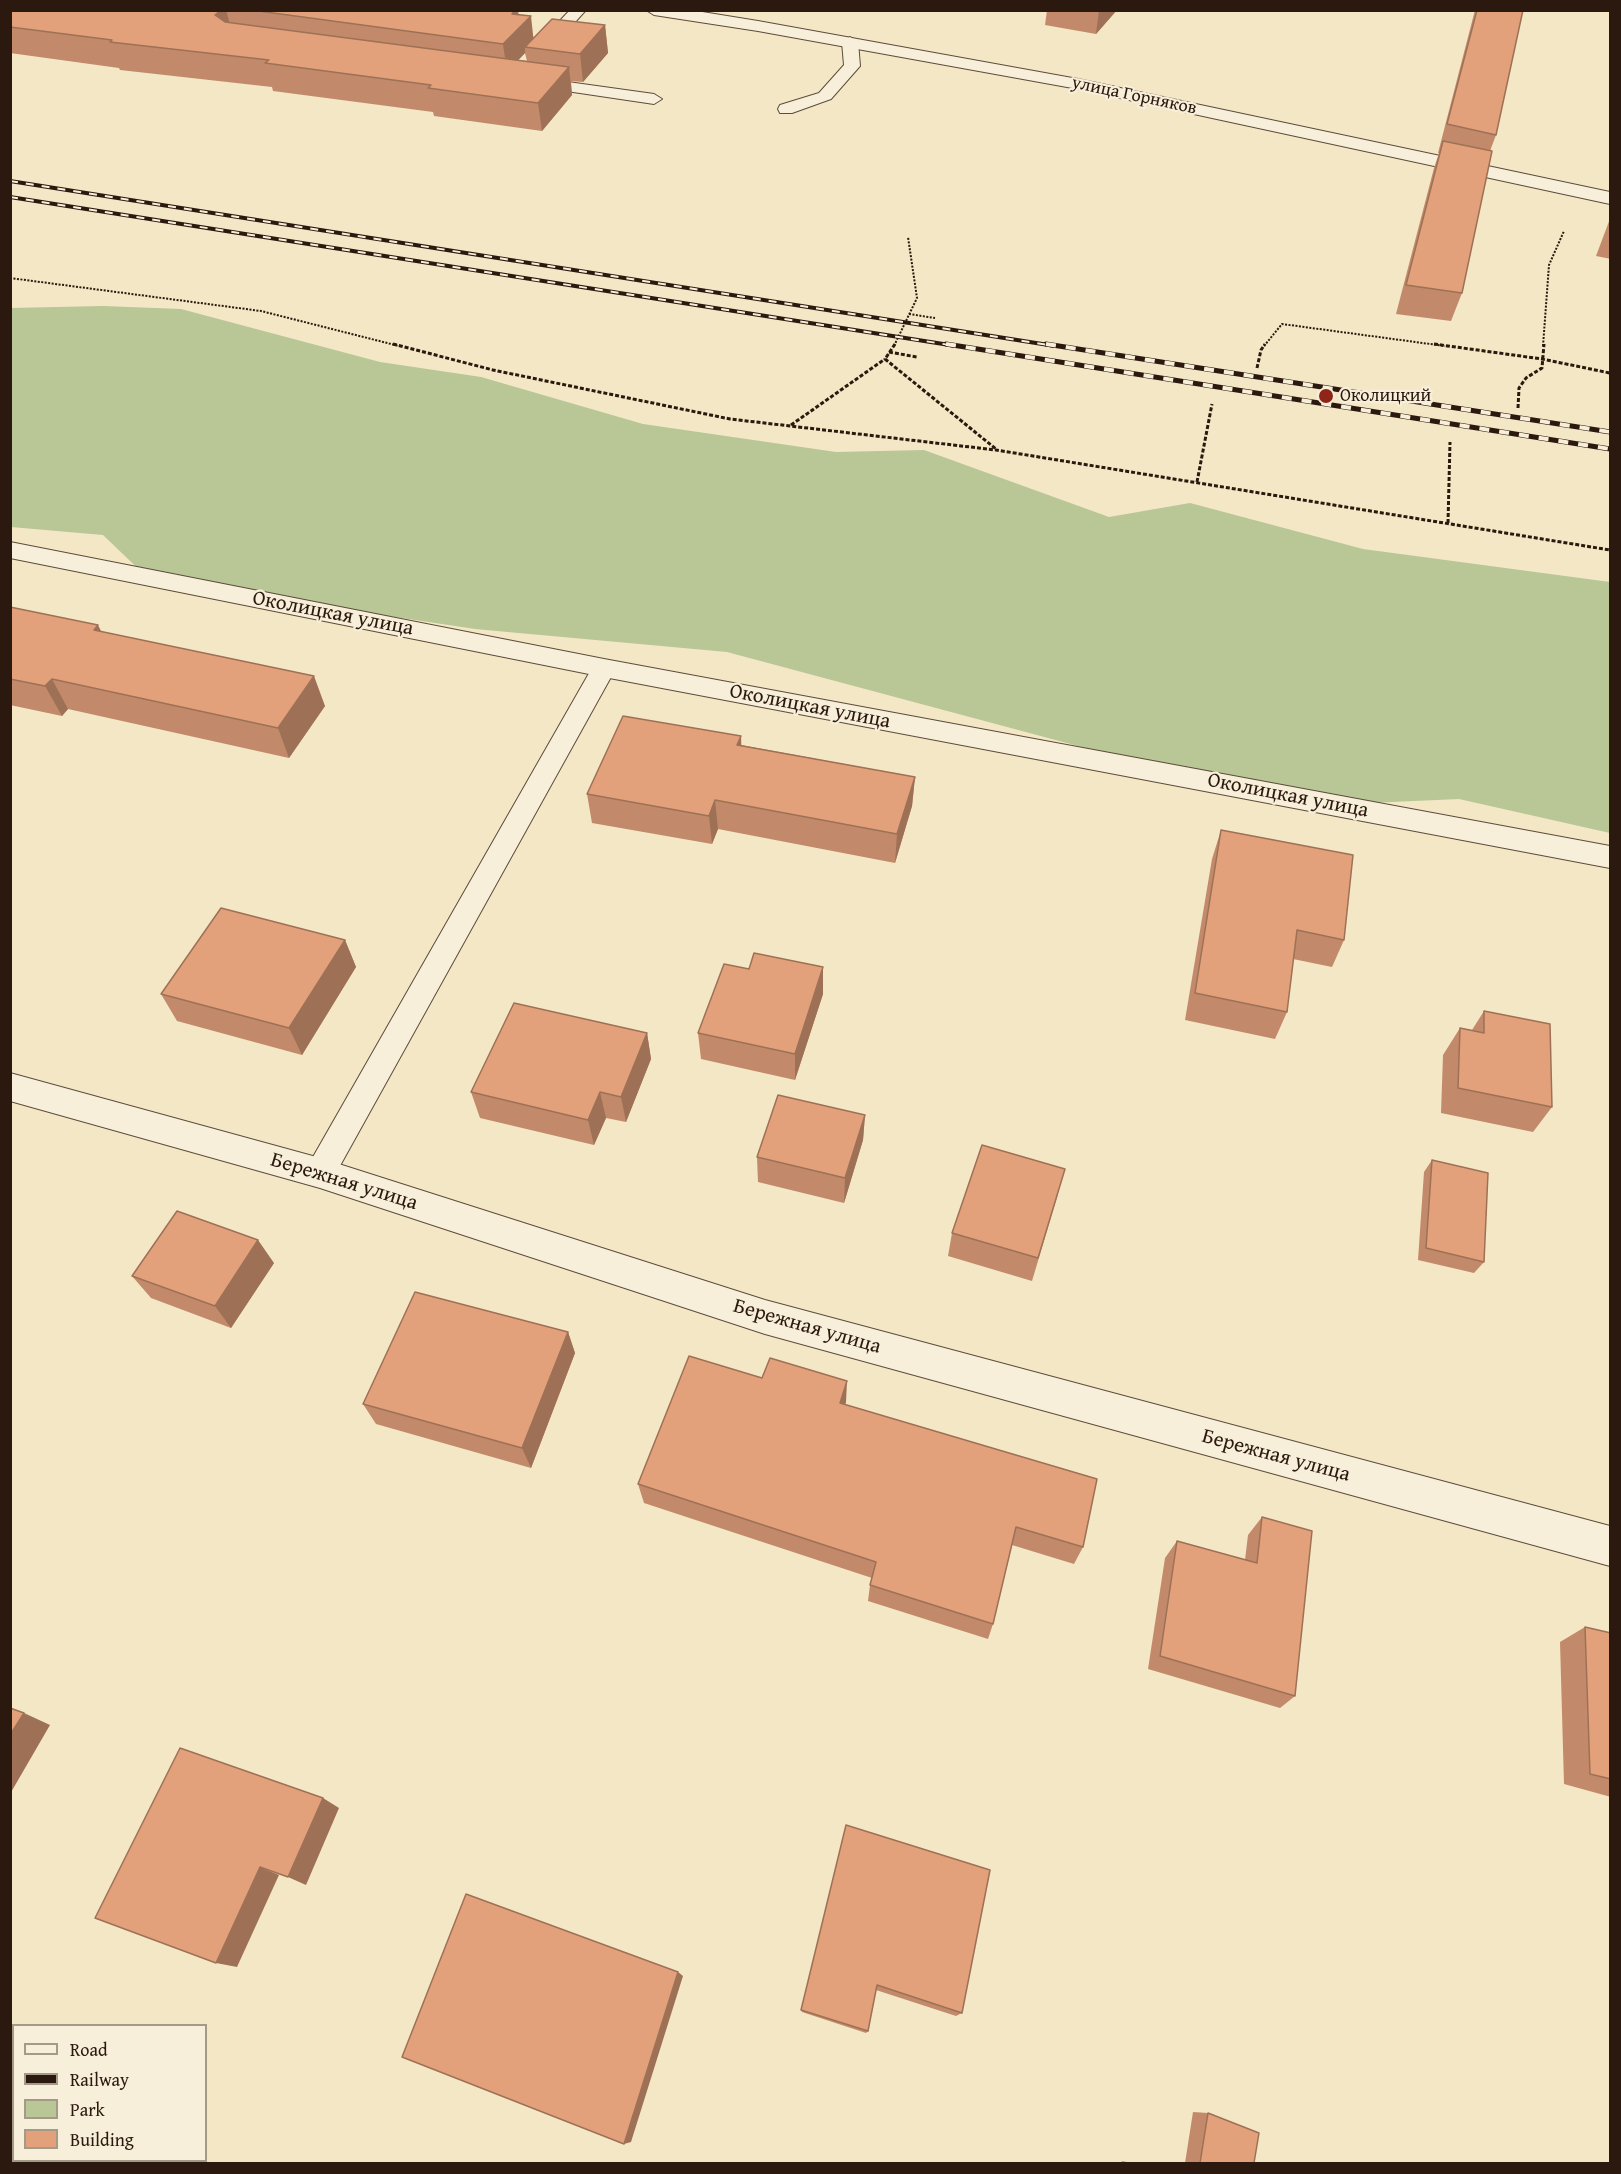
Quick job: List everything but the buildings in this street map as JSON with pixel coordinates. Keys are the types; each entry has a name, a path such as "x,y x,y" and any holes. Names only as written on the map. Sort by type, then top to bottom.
{"street":[{"name":"улица Горняков","path":"654,10 850,42 1078,84 1611,198"},
{"name":"Околицкая улица","path":"10,550 604,668 1611,857"},
{"name":"Бережная улица","path":"10,1087 320,1173 765,1317 1611,1546"}],"lane":[{"path":"529,62 579,10"},
{"path":"786,109 825,96 852,66 850,42"},
{"path":"513,79 654,99"},
{"path":"320,1173 604,668"}],"path":[{"path":"1518,408 1518,388 1526,378 1542,368 1549,266 1581,191"},
{"path":"791,426 885,360 900,338 917,298 908,237"},
{"path":"10,278 261,311 493,370 730,418 996,450 1611,549"},
{"path":"909,314 935,318"},
{"path":"1257,368 1261,350 1282,324 1542,359 1611,373"},
{"path":"889,352 917,357"},
{"path":"885,360 996,450"},
{"path":"1197,482 1212,404"},
{"path":"1448,523 1450,442"}],"green space":[{"path":"103,306 181,309 380,362 481,377 643,424 836,452 924,450 1109,517 1190,503 1363,549 1610,582 1610,833 1459,799 1302,806 727,652 475,629 150,580 103,535 11,527 10,308"}],"railway":[{"path":"10,181 1055,346"},
{"path":"10,197 956,346"},
{"path":"946,344 1610,449"},
{"path":"1046,344 1610,432"}],"place":[{"name":"Околицкий","path":"1326,396"}]}
